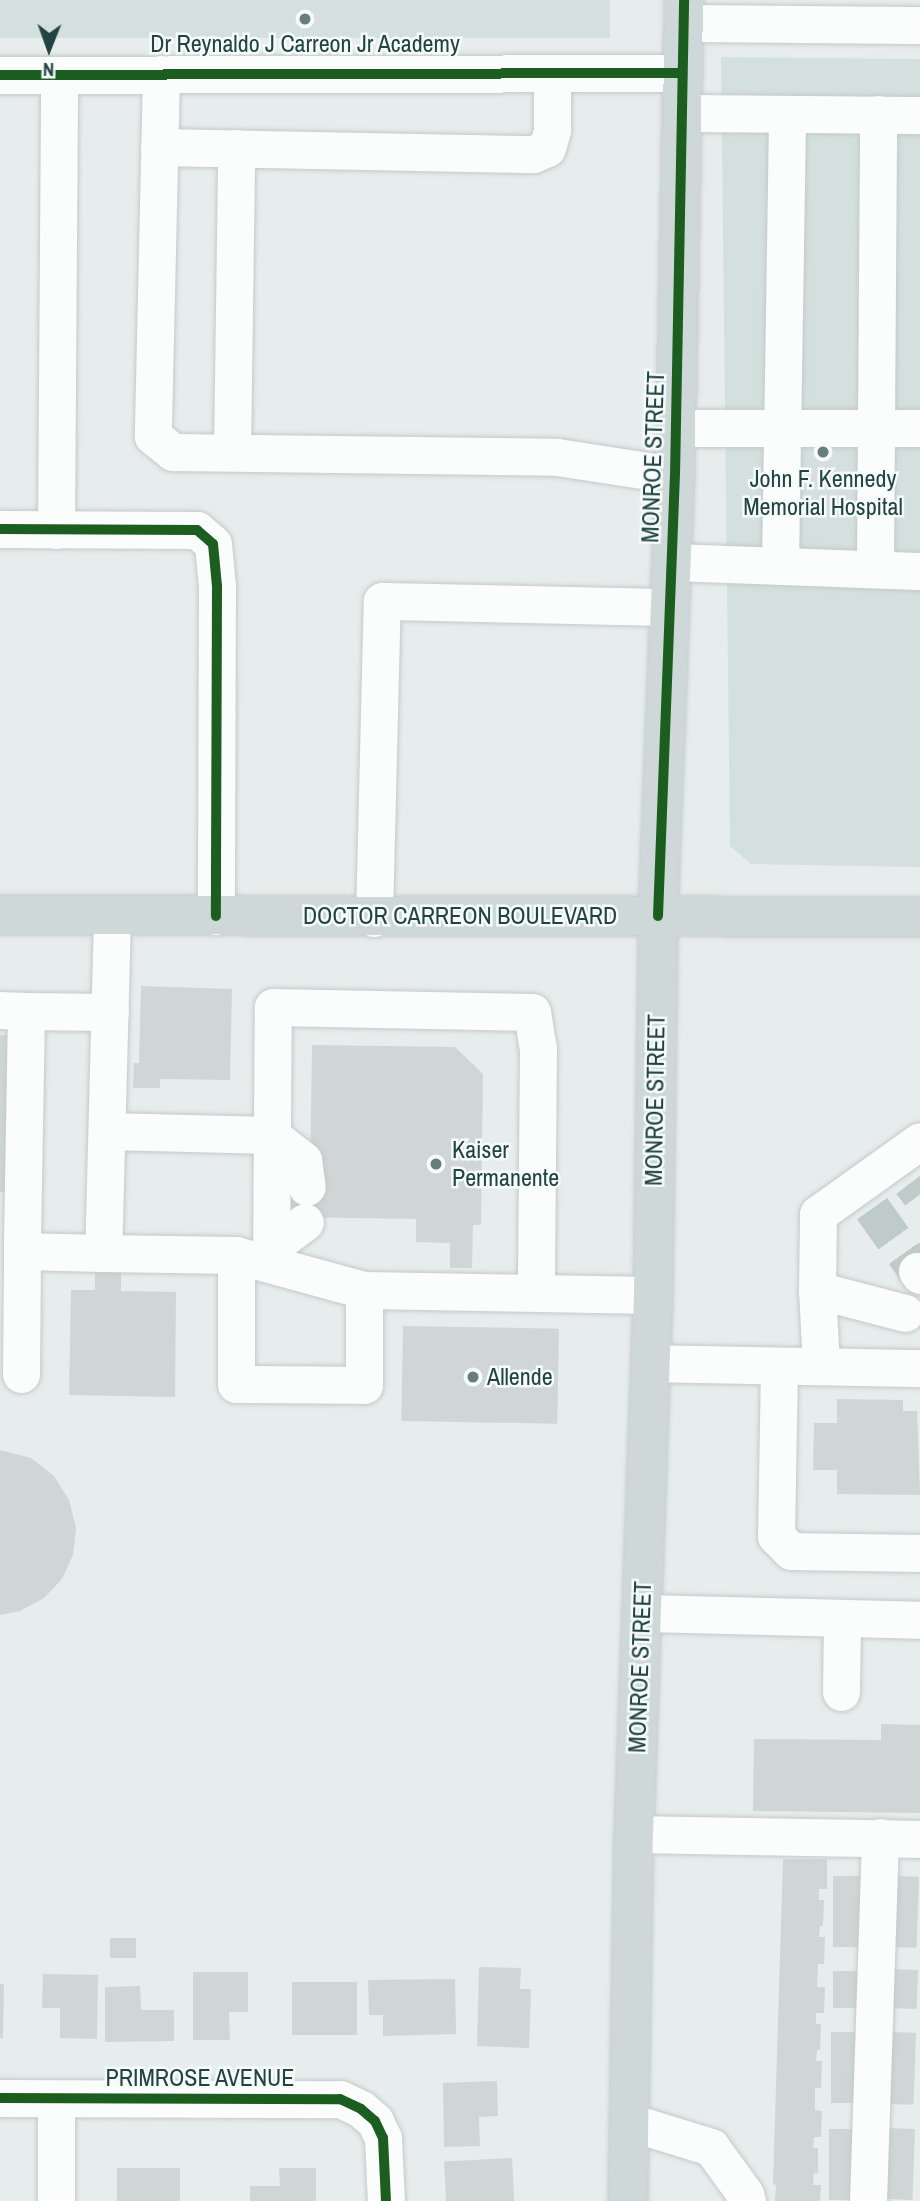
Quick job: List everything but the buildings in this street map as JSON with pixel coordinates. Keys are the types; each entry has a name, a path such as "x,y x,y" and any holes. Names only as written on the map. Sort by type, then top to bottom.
{"main road":[{"name":"MONROE STREET","path":"628,2201 634,1834 653,1295 657,916 676,475 683,11"},
{"name":"DOCTOR CARREON BOULEVARD","path":"0,915 374,918 920,917"}],"street":[{"path":"683,11 920,25"},
{"path":"159,147 533,154 547,148 552,130 552,73"},
{"path":"0,75 682,73"},
{"path":"161,74 153,436 173,452 557,457 676,475"},
{"path":"56,530 59,75"},
{"path":"682,113 920,115"},
{"path":"780,566 787,114"},
{"path":"875,568 878,114"},
{"path":"232,452 236,148"},
{"path":"676,428 920,428"},
{"path":"0,529 197,530 213,544 217,586 216,916"},
{"path":"671,562 920,571"},
{"path":"374,918 382,601 669,607"},
{"path":"103,1253 112,916"},
{"path":"271,1255 273,1007 532,1012 538,1048 536,1291"},
{"path":"21,1374 22,1251 13,1011 110,1012"},
{"path":"107,1131 271,1135 303,1160 306,1205 271,1255"},
{"path":"821,1366 817,1290 818,1214 865,1197 909,1160"},
{"path":"22,1251 271,1255 364,1290 653,1295"},
{"path":"236,1255 236,1384 364,1385 364,1290"},
{"path":"650,1363 910,1368 915,1291 817,1290"},
{"path":"779,1366 776,1536 791,1551 920,1553"},
{"path":"643,1613 920,1620"},
{"path":"841,1692 842,1618"},
{"path":"634,1834 920,1839"},
{"path":"868,2201 880,1837"},
{"name":"PRIMROSE AVENUE","path":"0,2098 340,2099 361,2109 375,2121 383,2138 386,2201"},
{"path":"56,2099 56,2201"},
{"path":"630,2122 711,2147 745,2194 747,2201"}],"shaded area":[{"name":"Dr Reynaldo J Carreon Jr Academy","path":"0,0 610,0 610,38 0,38"},
{"name":"John F. Kennedy Memorial Hospital","path":"721,57 920,59 920,867 751,864 730,846"}],"tunnel":[{"path":"911,1182 920,1194"},
{"path":"872,1208 917,1271"}],"cycle path":[{"path":"658,916 675,475 684,0"},
{"path":"0,75 682,73"},
{"path":"0,529 197,530 213,544 217,586 216,916"},
{"path":"0,2098 340,2099 361,2109 375,2121 383,2138 386,2201"}],"place":[{"name":"Dr Reynaldo J Carreon Jr Academy","path":"305,19"},
{"name":"John F. Kennedy Memorial Hospital","path":"823,452"},
{"name":"Kaiser Permanente","path":"436,1164"},
{"name":"Allende","path":"473,1377"}]}
